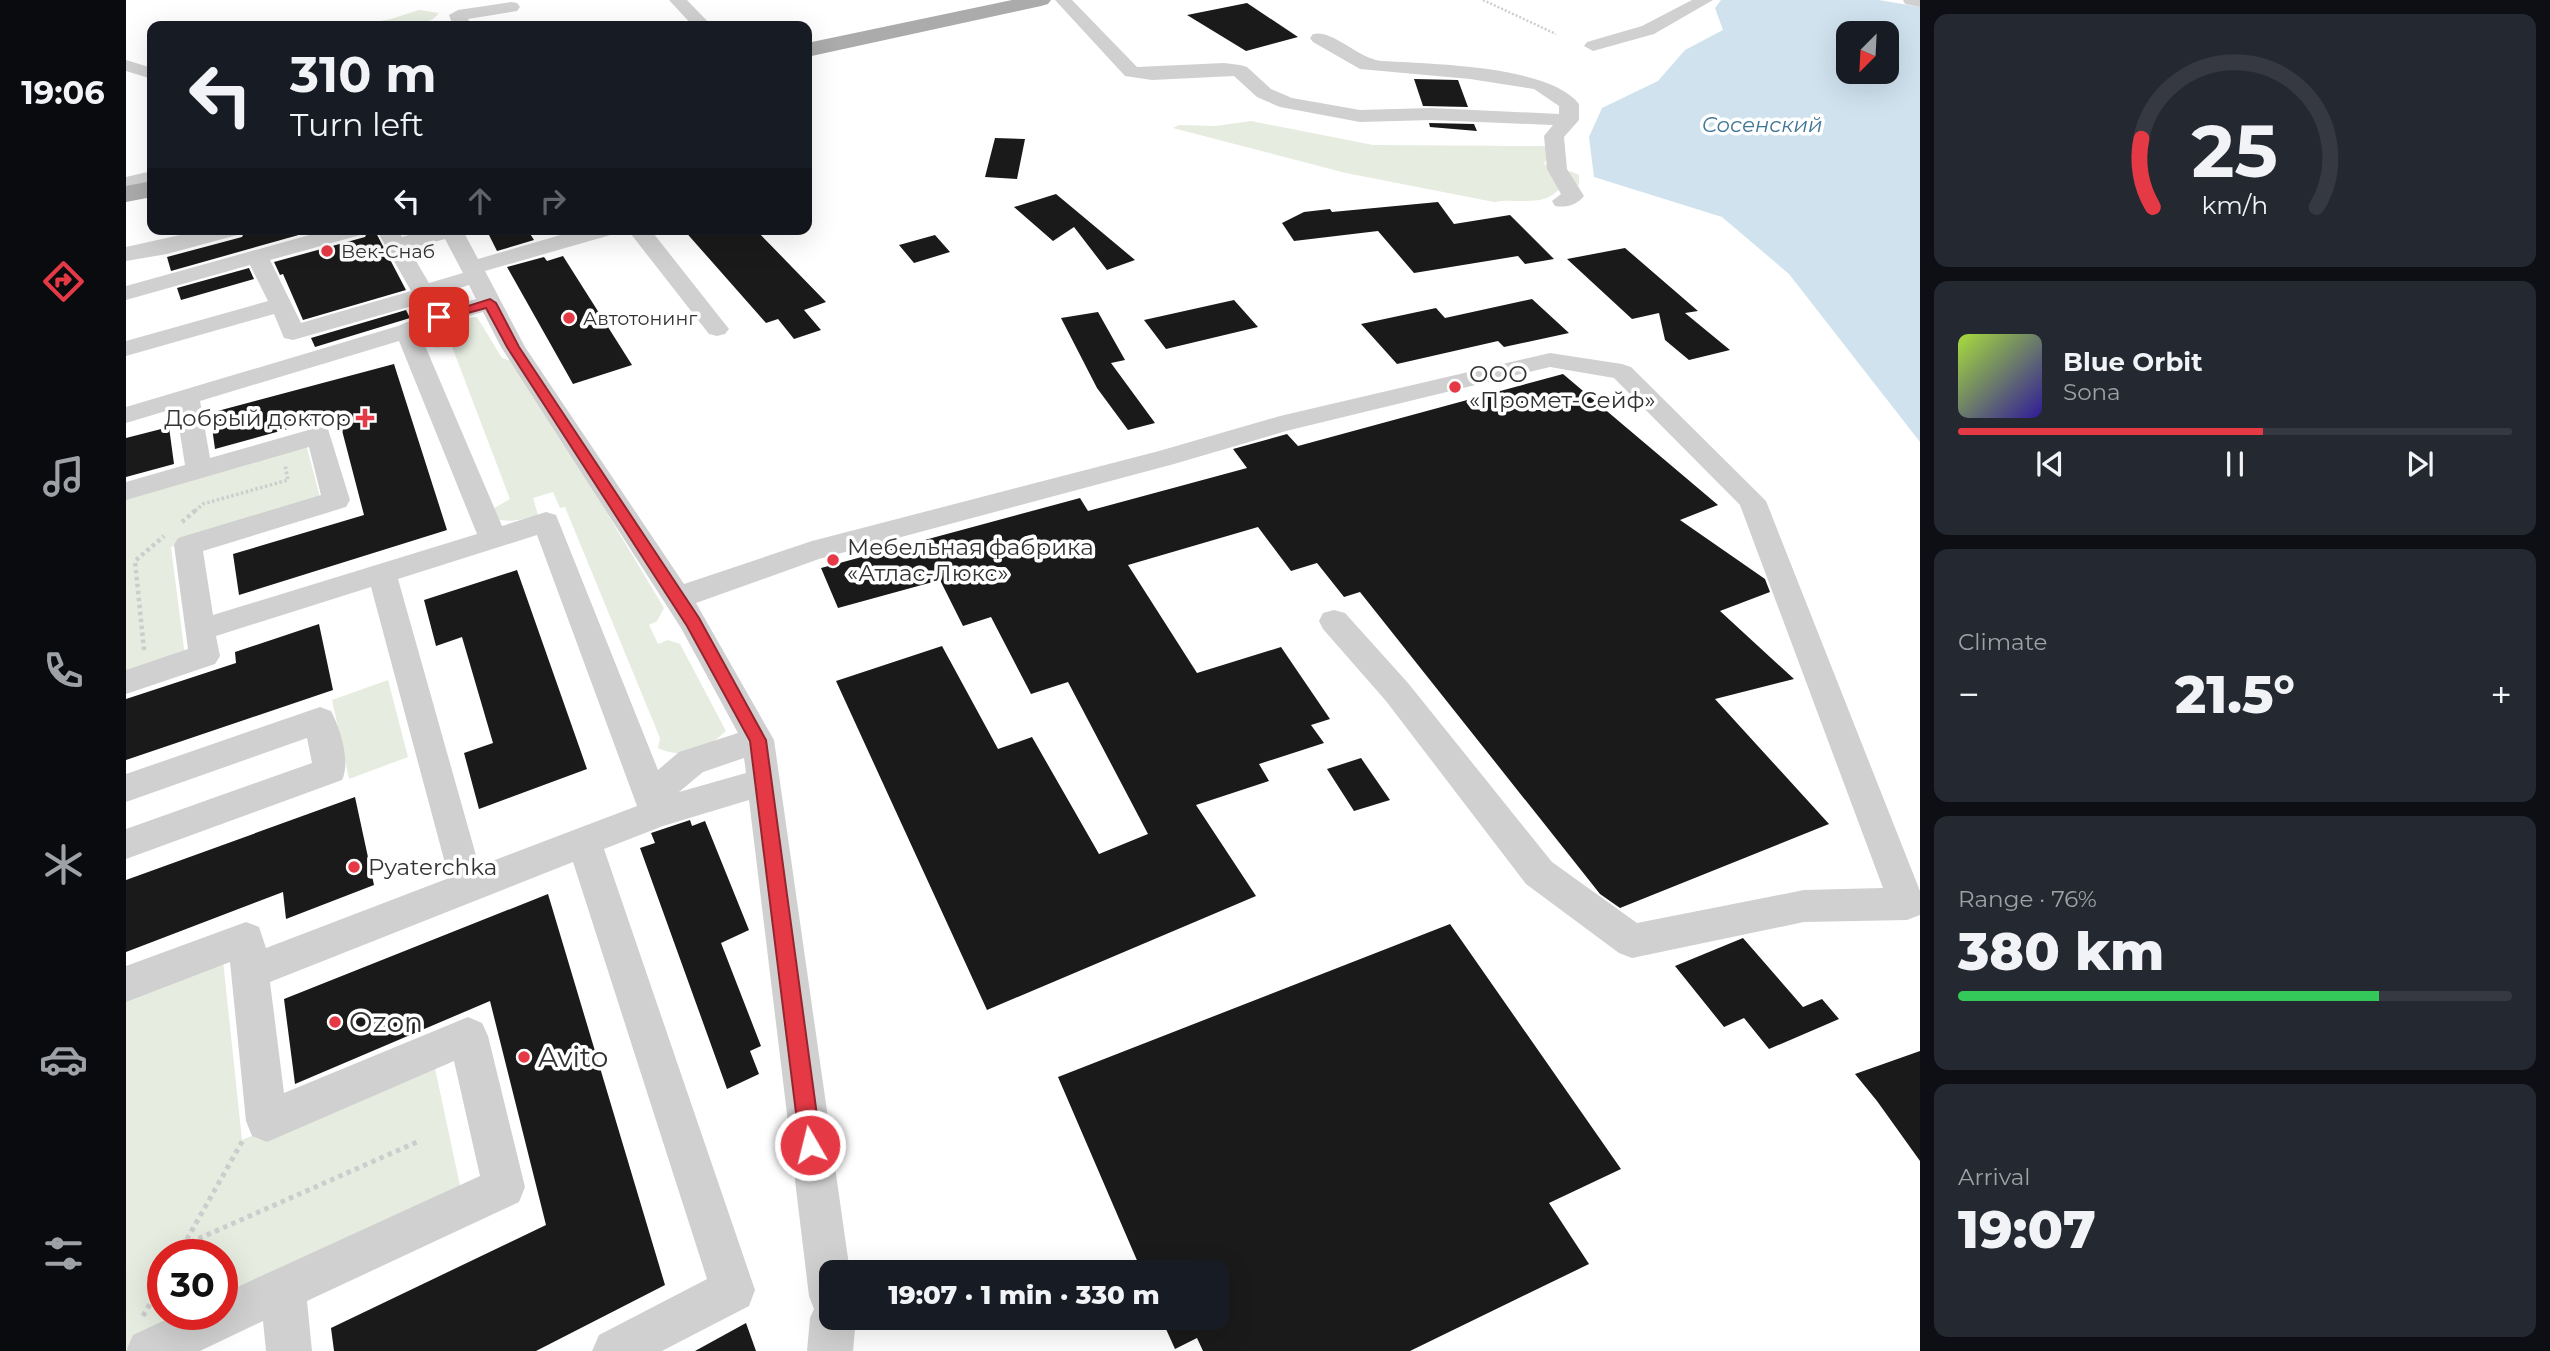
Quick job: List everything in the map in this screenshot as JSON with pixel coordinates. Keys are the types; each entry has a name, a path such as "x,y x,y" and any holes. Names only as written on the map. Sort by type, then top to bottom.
{"main road":[{"path":"812,41 1012,0"},
{"path":"812,49 1041,0"},
{"path":"126,194 147,190"}],"street":[{"path":"677,0 698,21"},
{"path":"1063,0 1132,72 1152,74 1224,69 1240,71 1264,93 1287,103 1360,116 1431,114 1569,120"},
{"path":"1593,46 1648,30 1705,0"},
{"path":"1911,0 1920,2"},
{"path":"460,21 458,15 511,7"},
{"path":"1319,38 1374,66 1470,73 1539,84 1569,104 1569,120 1554,136 1557,169 1573,196 1563,201"},
{"path":"126,65 147,72"},
{"path":"126,83 147,90"},
{"path":"126,183 147,178"},
{"path":"126,254 167,247 211,235"},
{"path":"126,293 335,235"},
{"path":"454,235 513,347 693,622 758,740 826,1260"},
{"path":"257,257 282,304 293,333 418,297 423,292 479,282 592,235"},
{"path":"643,235 717,329"},
{"path":"392,237 423,292"},
{"path":"126,415 407,331 439,317 479,282"},
{"path":"126,349 282,304"},
{"path":"407,331 493,539"},
{"path":"677,598 812,551 1165,458 1280,424 1550,360 1622,372 1752,501 1907,904 1804,906 1632,941 1539,873 1397,692 1334,621"},
{"path":"187,398 199,470"},
{"path":"126,491 319,435 336,500 188,545 205,656 126,682"},
{"path":"201,629 546,522 654,805"},
{"path":"382,573 462,868"},
{"path":"126,788 320,720 330,770 126,844"},
{"path":"654,805 691,762 758,740"},
{"path":"250,972 584,842 654,805 765,781"},
{"path":"584,842 733,1290 664,1339 615,1351"},
{"path":"126,985 246,939 267,1121 468,1036 503,1187 149,1351"},
{"path":"283,1289 289,1351"},
{"path":"830,1351 832,1330"}],"path":[{"path":"1483,0 1556,34"},
{"path":"186,1239 242,1140 267,1121"},
{"path":"198,1239 417,1142"}],"shaded area":[{"path":"419,10 439,13 427,21 379,21"},
{"path":"1251,121 1373,145 1543,146 1552,149 1544,164 1566,174 1570,171 1579,175 1579,185 1561,187 1554,194 1539,200 1494,202 1346,173 1173,128 1179,125 1216,126"},
{"path":"477,317 502,358 517,363 664,608 657,621 649,625 658,644 668,640 680,644 726,731 711,743 685,753 658,748 660,738 565,507 560,508 553,492 533,498 538,515 509,521 491,517 491,510 510,499 451,344 437,348 428,344 430,331 439,325"},
{"path":"306,444 321,501 171,547 185,656 126,676 126,496"},
{"path":"388,680 408,757 349,779 332,700"},
{"path":"222,951 242,1140 433,1059 462,1195 238,1298 238,1239 147,1239 147,1330 167,1330 126,1349 126,988"}],"water":[{"name":"Сосенский","path":"1721,0 1879,0 1920,7 1920,442 1789,274 1722,217 1594,177 1589,137 1602,108 1658,81 1685,50 1723,30 1715,8"}],"building":[{"path":"1247,3 1298,37 1246,51 1187,15"},
{"path":"1414,79 1458,80 1468,107 1423,106"},
{"path":"1429,123 1474,124 1477,131 1430,127"},
{"path":"995,138 1025,139 1017,179 985,177"},
{"path":"1056,194 1135,260 1107,270 1074,227 1053,241 1014,207"},
{"path":"1438,202 1454,224 1510,215 1554,259 1525,264 1518,256 1414,273 1378,231 1294,241 1282,223 1304,212"},
{"path":"299,235 171,271 167,257 242,237"},
{"path":"377,235 406,290 303,320 283,274 280,275 274,262"},
{"path":"489,235 531,235 534,240 497,251"},
{"path":"688,235 761,235 826,302 804,310 821,330 794,339 778,319 766,323"},
{"path":"935,235 950,252 914,263 899,245"},
{"path":"1625,248 1698,311 1685,313 1730,350 1689,360 1665,340 1659,313 1632,319 1567,259"},
{"name":"Автотонинг","path":"563,256 632,365 573,384 507,267 544,257 547,261"},
{"path":"249,268 254,279 181,300 177,288"},
{"path":"1532,299 1569,333 1504,347 1498,341 1397,364 1361,324 1436,308 1445,318"},
{"path":"1234,300 1258,327 1166,349 1144,320"},
{"path":"406,310 410,318 315,347 311,338"},
{"path":"1098,312 1125,360 1111,363 1155,423 1128,430 1097,388 1061,318"},
{"path":"394,364 447,530 239,595 233,554 364,515 338,415 215,449 210,413"},
{"path":"1563,374 1718,505 1680,520 1765,579 1770,592 1720,611 1794,679 1715,699 1829,824 1620,908 1600,894 1360,592 1344,597 1317,563 1291,571 1258,527 1128,565 1197,673 1281,647 1330,719 1311,725 1324,743 1259,764 1269,781 1196,805 1256,896 987,1010 836,681 942,646 998,749 1032,737 1099,854 1148,834 1068,682 1031,694 991,617 963,626 940,580 838,608 821,568 1080,498 1088,511 1247,468 1233,449 1287,434 1298,446"},
{"path":"169,427 174,464 126,477 126,438"},
{"path":"517,570 587,769 479,809 464,753 493,743 462,637 436,646 424,600"},
{"path":"319,624 333,690 126,760 126,699 236,663 235,652"},
{"path":"1361,758 1390,800 1354,811 1327,769"},
{"path":"355,797 374,885 286,919 283,892 126,952 126,880"},
{"path":"690,820 692,826 705,821 749,930 721,943 761,1046 750,1051 759,1074 727,1089 640,848 655,843 651,833"},
{"path":"548,894 665,1285 536,1351 334,1351 331,1328 546,1225 490,1001 295,1084 284,999"},
{"path":"1450,924 1621,1169 1549,1203 1589,1264 1410,1351 1203,1351 1197,1338 1175,1349 1166,1330 1229,1330 1229,1260 1137,1260 1058,1077"},
{"path":"1743,938 1803,1007 1822,999 1839,1019 1769,1049 1744,1018 1724,1027 1675,966"},
{"path":"1920,1051 1920,1161 1855,1074"},
{"path":"746,1323 756,1351 695,1351"}],"place":[{"name":"Век-Снаб","path":"327,251"},
{"name":"Автотонинг","path":"569,318"},
{"name":"ООО «Промет-Сейф»","path":"1455,387"},
{"name":"Добрый доктор","path":"365,418"},
{"name":"Мебельная фабрика «Атлас-Люкс»","path":"833,560"},
{"name":"Pyaterchka","path":"354,867"},
{"name":"Ozon","path":"335,1022"},
{"name":"Avito","path":"524,1057"}],"route":[{"path":"439,317 490,303 513,347 693,622 758,740 810,1145"}]}
